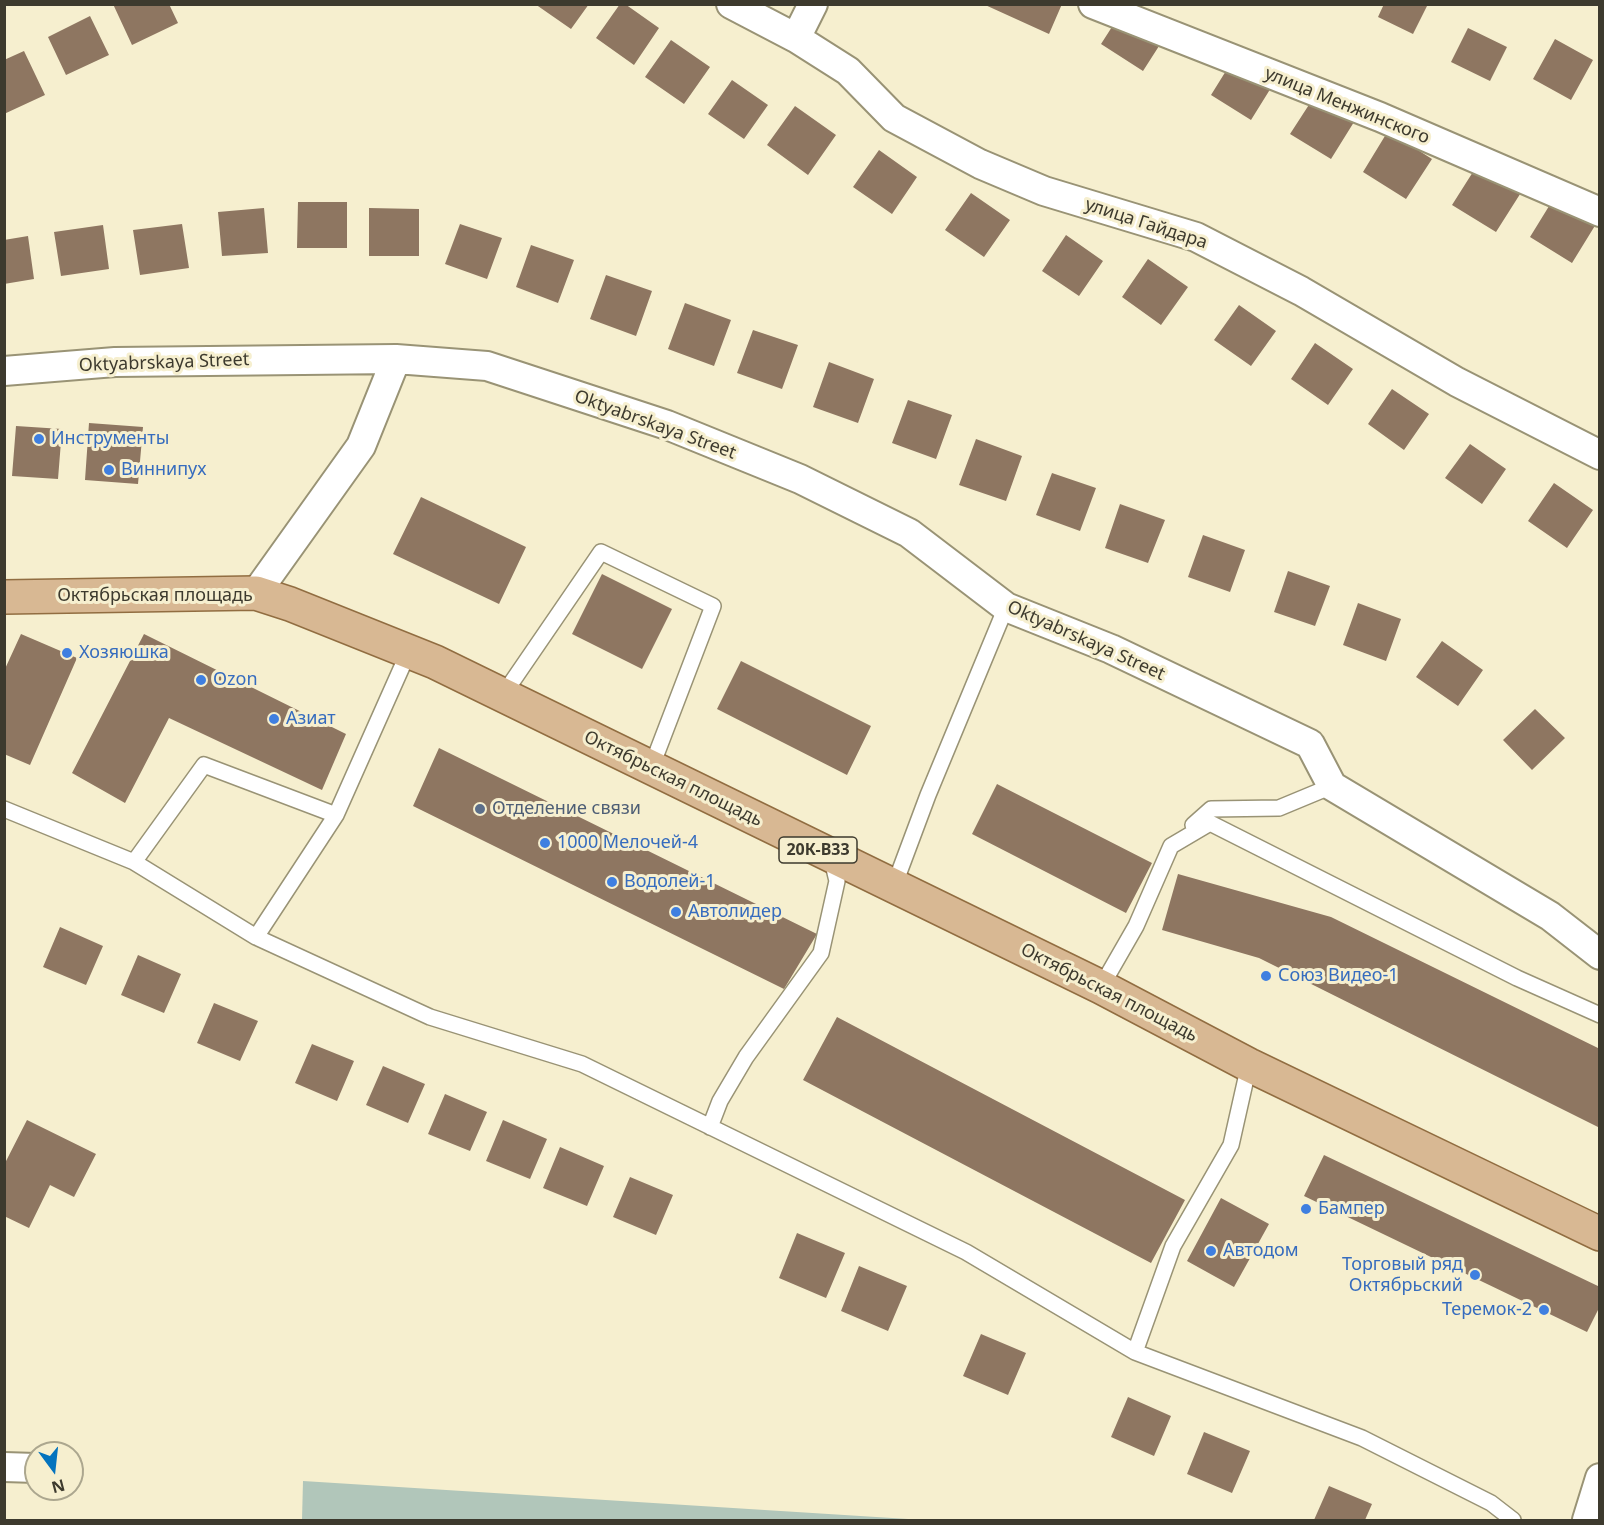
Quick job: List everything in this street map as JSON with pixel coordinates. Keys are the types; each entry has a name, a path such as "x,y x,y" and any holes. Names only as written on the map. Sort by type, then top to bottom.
{"main road":[{"name":"Октябрьская площадь","path":"4,597 256,593 409,651 1101,987 1250,1065 1599,1234"}],"street":[{"name":"улица Гайдара","path":"731,4 796,38 848,71 894,118 980,164 1044,191 1196,237 1300,291 1457,382 1599,454"},
{"path":"796,38 813,4"},
{"name":"улица Менжинского","path":"1093,4 1380,117 1599,212"},
{"path":"256,593 361,446 396,359"},
{"name":"Oktyabrskaya Street","path":"4,371 115,362 396,359 488,366 679,430 800,479 909,533 1006,607 1111,649 1310,744 1332,786"},
{"path":"1332,786 1550,916 1599,955"},
{"path":"4,1467 24,1468"},
{"path":"1587,1521 1599,1478"}],"lane":[{"path":"503,695 601,552 713,606 651,768"},
{"path":"894,886 927,795 1006,607"},
{"path":"256,937 336,815 409,651"},
{"path":"134,862 204,765 336,815"},
{"path":"1101,987 1136,926 1172,846 1211,809 1279,808 1332,786"},
{"path":"4,809 134,862 256,937 430,1017 582,1064 966,1252 1135,1353 1362,1438 1491,1503 1513,1521"},
{"path":"1172,846 1210,823 1517,978 1599,1015"},
{"path":"710,1127 720,1101 746,1057 821,954 837,881 831,856"},
{"path":"1135,1353 1173,1246 1231,1144 1250,1065"}],"green space":[{"path":"303,1481 924,1520 302,1520"}],"building":[{"path":"113,4 169,4 178,23 132,45"},
{"path":"535,4 589,4 571,29"},
{"path":"620,4 625,4 659,28 634,65 596,38"},
{"path":"983,4 1062,4 1049,34"},
{"path":"1384,4 1428,4 1413,34 1378,17"},
{"path":"1126,5 1168,32 1143,71 1101,44"},
{"path":"90,16 109,55 66,75 48,37"},
{"path":"1468,28 1507,47 1490,81 1451,62"},
{"path":"1555,39 1593,60 1571,100 1533,79"},
{"path":"671,40 710,67 684,104 645,77"},
{"path":"24,51 45,95 4,114 4,60"},
{"path":"1234,58 1274,83 1251,120 1211,95"},
{"path":"732,80 768,105 744,139 708,114"},
{"path":"1314,97 1354,122 1331,159 1290,134"},
{"path":"795,106 836,135 808,175 767,145"},
{"path":"1388,131 1432,159 1406,199 1363,172"},
{"path":"879,150 917,177 892,214 853,187"},
{"path":"1478,164 1522,191 1496,232 1452,205"},
{"path":"971,193 1010,220 984,257 945,230"},
{"path":"1554,198 1596,224 1572,263 1530,237"},
{"path":"298,202 347,202 347,248 297,248"},
{"path":"264,208 268,253 222,256 218,212"},
{"path":"369,208 419,209 419,256 369,256"},
{"path":"182,224 189,268 140,275 133,230"},
{"path":"460,224 502,238 487,279 445,264"},
{"path":"103,225 109,269 61,276 54,232"},
{"path":"1066,235 1103,261 1079,296 1042,271"},
{"path":"28,236 34,279 4,284 4,240"},
{"path":"531,245 574,260 558,303 516,287"},
{"path":"1148,259 1188,287 1161,325 1122,297"},
{"path":"606,275 652,291 636,336 590,319"},
{"path":"685,303 731,320 714,366 668,349"},
{"path":"1239,305 1276,331 1251,366 1214,340"},
{"path":"753,330 798,345 782,389 737,373"},
{"path":"1315,343 1353,369 1328,405 1291,379"},
{"path":"829,362 874,379 858,423 813,407"},
{"path":"1392,389 1429,414 1404,450 1368,424"},
{"path":"908,400 952,415 936,459 892,443"},
{"path":"89,423 143,427 138,484 85,480"},
{"path":"16,426 62,429 58,479 12,476"},
{"path":"976,439 1022,456 1006,501 959,485"},
{"path":"1470,444 1506,469 1482,504 1445,478"},
{"path":"1052,473 1096,488 1080,531 1036,515"},
{"path":"1554,483 1593,510 1567,548 1528,521"},
{"path":"421,497 526,547 499,604 393,554"},
{"path":"1120,504 1165,520 1148,563 1105,548"},
{"path":"1203,535 1245,550 1230,592 1188,577"},
{"path":"1288,571 1330,586 1315,626 1274,612"},
{"path":"602,574 672,609 642,669 572,634"},
{"path":"1358,603 1401,619 1386,661 1343,645"},
{"path":"21,634 77,658 30,765 4,754 4,671"},
{"path":"144,634 346,734 322,790 169,718 125,803 72,773"},
{"path":"1442,641 1483,670 1458,706 1416,677"},
{"path":"741,661 871,726 847,775 717,709"},
{"path":"1535,709 1565,738 1532,770 1503,740"},
{"path":"439,748 817,934 784,989 413,806"},
{"path":"997,784 1152,863 1126,913 972,834"},
{"path":"1178,874 1331,917 1600,1049 1600,1128 1259,958 1162,930"},
{"path":"60,927 103,946 86,985 43,967"},
{"path":"138,955 181,974 164,1013 121,995"},
{"path":"214,1003 258,1021 240,1061 197,1043"},
{"path":"837,1017 1185,1200 1151,1263 803,1080"},
{"path":"312,1044 354,1061 337,1101 295,1083"},
{"path":"383,1066 425,1084 408,1123 366,1105"},
{"path":"445,1094 487,1112 470,1151 428,1134"},
{"path":"27,1120 96,1154 74,1197 50,1185 29,1228 4,1216 4,1165"},
{"path":"503,1120 547,1139 530,1179 486,1161"},
{"path":"560,1147 604,1166 587,1206 543,1188"},
{"path":"1324,1155 1600,1287 1600,1306 1587,1332 1304,1196"},
{"path":"630,1177 673,1195 656,1235 613,1217"},
{"path":"1221,1198 1269,1224 1234,1287 1187,1261"},
{"path":"797,1233 845,1253 826,1298 779,1278"},
{"path":"859,1266 907,1286 888,1331 841,1311"},
{"path":"981,1334 1026,1353 1008,1395 963,1376"},
{"path":"1128,1397 1171,1416 1154,1456 1111,1437"},
{"path":"1204,1432 1250,1451 1232,1493 1187,1474"},
{"path":"1329,1486 1372,1504 1365,1520 1314,1520"}],"place":[{"name":"Инструменты","path":"39,439"},
{"name":"Виннипух","path":"109,470"},
{"name":"Хозяюшка","path":"67,653"},
{"name":"Ozon","path":"201,680"},
{"name":"Азиат","path":"274,719"},
{"name":"Отделение связи","path":"480,809"},
{"name":"1000 Мелочей-4","path":"545,843"},
{"name":"Водолей-1","path":"612,882"},
{"name":"Автолидер","path":"676,912"},
{"name":"Союз Видео-1","path":"1266,976"},
{"name":"Бампер","path":"1306,1209"},
{"name":"Автодом","path":"1211,1251"},
{"name":"Торговый ряд Октябрьский","path":"1475,1275"},
{"name":"Теремок-2","path":"1544,1310"}]}
